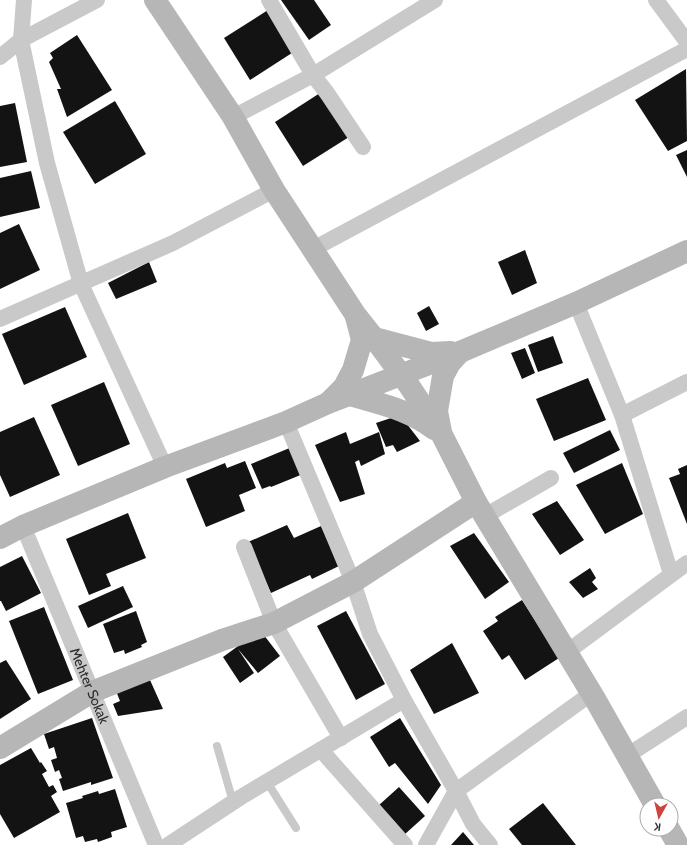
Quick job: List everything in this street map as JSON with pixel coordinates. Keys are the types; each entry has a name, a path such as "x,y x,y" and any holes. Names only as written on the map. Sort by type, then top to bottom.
{"main road":[{"path":"155,0 233,117 274,190 355,314 401,375 442,435 481,509 592,693 651,797"},
{"path":"0,538 23,526 165,467 286,422 328,403 460,352 576,302 687,250"},
{"path":"328,403 344,387 353,370 362,340 355,314"},
{"path":"374,338 431,353 460,352"},
{"path":"442,435 437,411 443,376 450,363 460,352"},
{"path":"350,395 399,409 421,419 442,435"},
{"path":"0,748 92,692 222,640 274,623 353,582 481,509"}],"street":[{"path":"24,0 21,40 47,163 81,284 165,467"},
{"path":"0,57 21,40 97,0"},
{"path":"268,0 313,75 327,92 363,147"},
{"path":"233,117 313,75 435,0"},
{"path":"656,0 687,42"},
{"path":"313,249 687,49"},
{"path":"0,319 173,243 274,190"},
{"path":"576,302 622,415 671,574"},
{"path":"622,415 687,382"},
{"path":"286,422 353,582 370,634 404,700 473,824 490,845"},
{"path":"481,509 551,478"},
{"name":"Mehter Sokak","path":"23,526 156,845"},
{"path":"244,547 274,623 341,738"},
{"path":"567,652 687,563"},
{"path":"426,845 456,791 592,693"},
{"path":"168,845 233,802 404,700"},
{"path":"628,755 687,717"},
{"path":"321,750 405,845"}],"lane":[{"path":"216,746 233,802"},
{"path":"267,782 296,828"}],"building":[{"path":"281,0 314,0 331,25 309,40"},
{"path":"268,10 295,51 250,80 224,38"},
{"path":"77,35 112,90 67,117 57,89 61,89 49,62 53,58 50,53"},
{"path":"686,69 687,141 668,151 635,100"},
{"path":"320,93 349,137 303,166 275,122"},
{"path":"115,101 146,154 95,184 63,132"},
{"path":"15,103 27,162 0,167 0,106"},
{"path":"687,150 687,177 676,155"},
{"path":"31,171 40,208 0,217 0,178"},
{"path":"19,224 40,270 0,289 0,233"},
{"path":"525,250 537,283 512,295 498,262"},
{"path":"149,262 157,282 116,299 108,283"},
{"path":"429,306 439,324 426,331 417,313"},
{"path":"65,307 87,357 24,385 2,334"},
{"path":"553,336 563,363 538,372 528,345"},
{"path":"525,348 535,373 522,379 511,353"},
{"path":"588,378 606,420 554,441 536,399"},
{"path":"104,382 130,444 78,466 51,405"},
{"path":"400,415 420,441 397,452 393,445 386,447 376,423"},
{"path":"34,417 60,475 10,497 0,475 0,432"},
{"path":"610,430 620,450 574,473 563,453"},
{"path":"346,432 350,444 379,432 385,454 361,466 359,460 355,462 365,494 340,502 315,445"},
{"path":"292,447 303,474 271,487 262,489 251,464"},
{"path":"245,461 256,488 239,495 245,511 206,527 186,479 225,463 227,468"},
{"path":"622,463 643,514 605,534 576,485"},
{"path":"687,465 687,524 669,478 680,474 678,469"},
{"path":"557,501 584,540 560,555 532,514"},
{"path":"128,513 146,558 106,574 111,586 89,595 66,539"},
{"path":"287,525 294,538 321,526 339,566 312,579 310,575 271,593 248,542"},
{"path":"474,533 509,582 485,599 450,546"},
{"path":"22,556 41,593 6,611 0,601 0,567"},
{"path":"590,568 596,578 592,582 598,589 583,598 569,582"},
{"path":"123,586 133,607 88,628 78,606"},
{"path":"522,600 559,658 525,680 509,655 502,660 483,631 498,621 495,617"},
{"path":"44,607 73,680 38,694 9,621"},
{"path":"136,611 147,642 141,645 142,647 125,654 124,650 114,653 103,624"},
{"path":"346,611 385,684 356,700 317,626"},
{"path":"260,630 280,656 258,673 238,649 254,673 240,683 223,657"},
{"path":"452,643 479,693 434,714 410,670"},
{"path":"6,660 31,699 0,719 0,663"},
{"path":"150,680 163,709 118,716 113,704 120,701 116,691"},
{"path":"92,718 113,778 91,785 91,782 63,791 59,779 62,778 59,770 55,772 51,760 57,758 54,747 49,749 44,734"},
{"path":"400,718 441,785 428,804 395,763 389,767 370,737"},
{"path":"31,748 47,771 42,774 49,787 53,785 57,792 51,796 60,812 14,838 0,814 0,765"},
{"path":"399,787 425,816 404,835 378,806"},
{"path":"115,789 127,827 111,832 112,837 98,842 97,839 85,842 83,836 76,838 66,803 83,798 82,796 98,791 99,794"},
{"path":"543,803 576,845 522,845 509,829"},
{"path":"463,832 474,845 451,845"}]}
